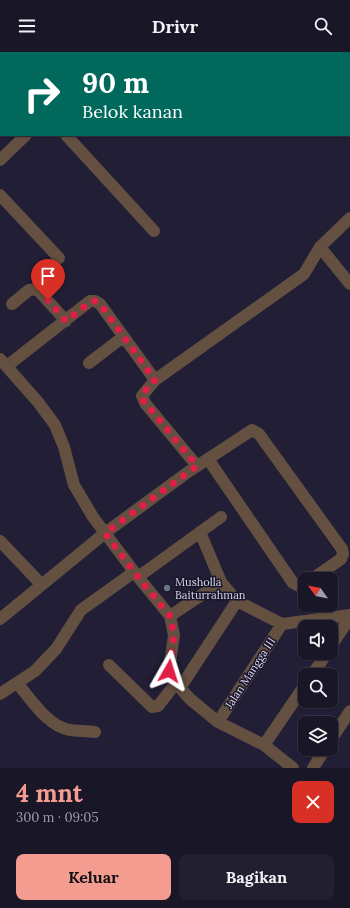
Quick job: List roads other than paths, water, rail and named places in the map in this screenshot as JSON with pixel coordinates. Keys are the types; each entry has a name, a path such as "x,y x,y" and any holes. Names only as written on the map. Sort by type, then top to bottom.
{"street":[{"path":"0,160 25,136"},
{"path":"67,136 154,230"},
{"path":"0,195 59,258"},
{"path":"197,466 142,399 144,392 155,380 304,274 320,247 350,218"},
{"path":"320,247 350,284"},
{"path":"12,304 29,290 37,289 66,321"},
{"path":"155,380 95,301 90,302 66,321 4,362 38,402 55,425 64,446 74,486 105,533 136,575 170,616 174,635 169,671 178,685 190,700 218,722 264,745 293,768"},
{"path":"89,363 123,337"},
{"path":"0,619 105,533 197,466 249,431 254,431 259,434 342,549 343,554 341,559 322,572"},
{"path":"208,459 293,583 298,586"},
{"path":"0,694 36,671 56,649 82,610 221,517"},
{"path":"200,532 221,582 237,601 282,624 350,614"},
{"path":"0,541 41,584"},
{"path":"170,616 221,582"},
{"path":"109,665 152,707 158,706 178,685 237,601"},
{"path":"338,636 350,618"},
{"name":"Jalan Mangga III","path":"218,722 282,624"},
{"path":"17,683 46,716 59,726 69,730 95,732"},
{"path":"264,745 298,695"},
{"path":"338,729 350,711"},
{"path":"313,768 321,756"}],"place":[{"name":"Musholla Baiturrahman","path":"167,588"}]}
